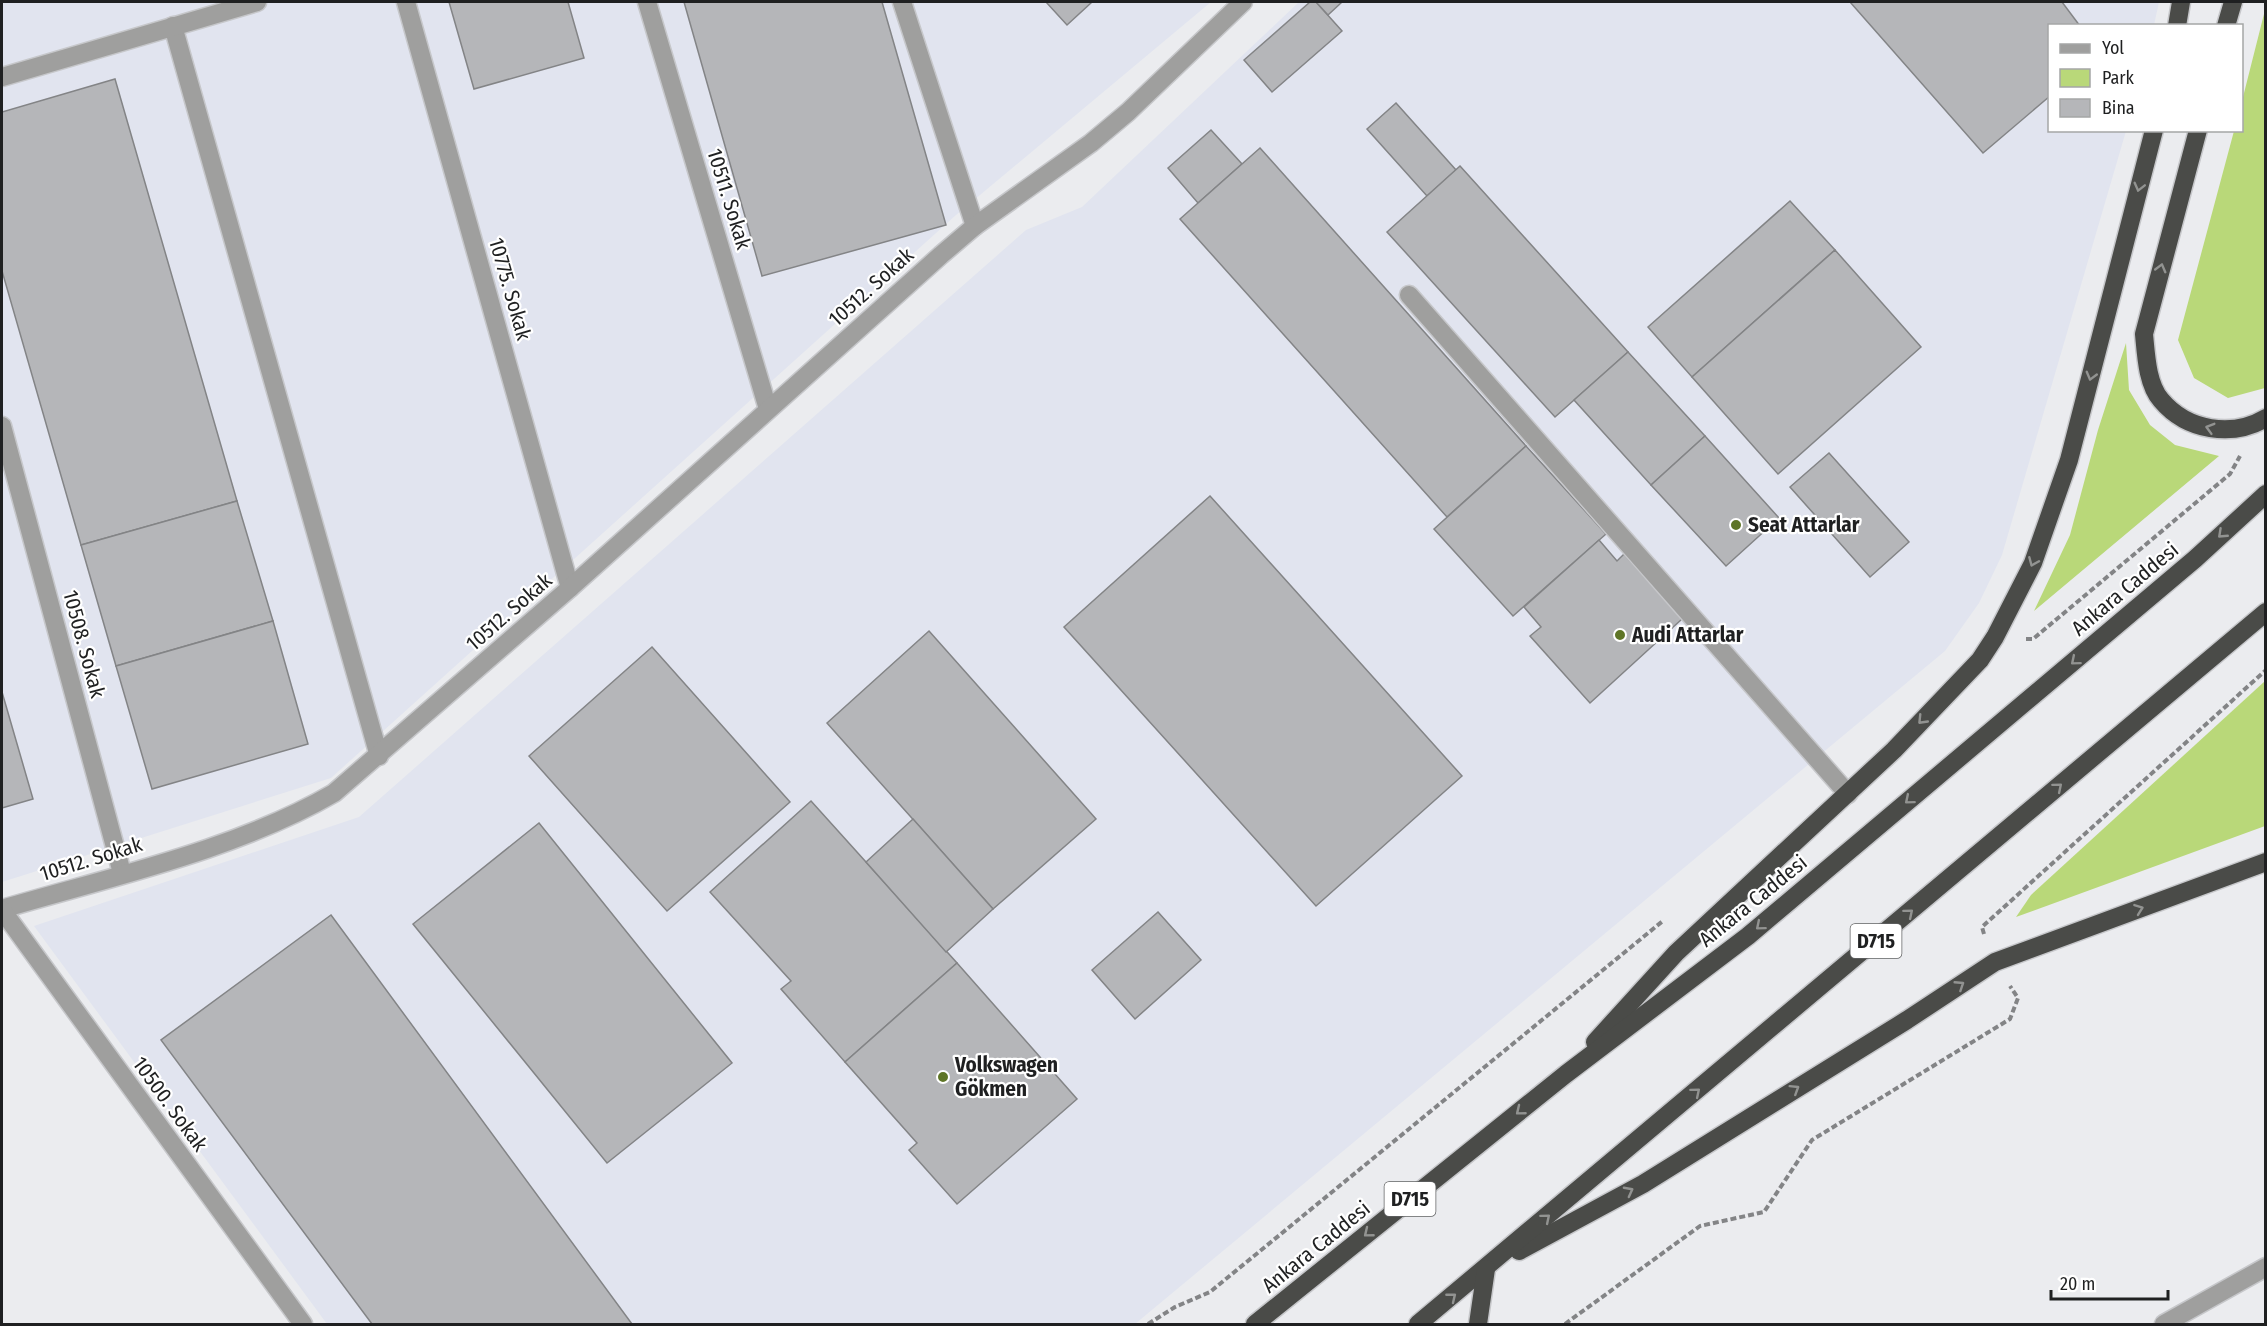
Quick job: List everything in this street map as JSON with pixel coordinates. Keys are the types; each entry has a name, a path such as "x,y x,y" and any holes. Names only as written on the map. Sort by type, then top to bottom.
{"highway":[{"path":"2177,24 2181,2"},
{"path":"2227,24 2233,2"},
{"path":"1566,1074 1676,953 1848,794 1980,660 2034,563 2069,460 2153,132"},
{"path":"2197,132 2144,334 2147,367 2160,400 2189,422 2221,431 2244,428 2265,418"},
{"name":"Ankara Caddesi","path":"1255,1324 1566,1074 1748,936 2195,559 2265,494"},
{"name":"D715","path":"1418,1324 2265,612"},
{"path":"1478,1324 1486,1269 1643,1184 1907,1020 1995,962 2265,862"}],"street":[{"path":"2,77 258,2"},
{"name":"10775. Sokak","path":"406,2 570,588"},
{"name":"10511. Sokak","path":"647,2 768,409"},
{"path":"902,2 975,226"},
{"name":"10512. Sokak","path":"2,909 250,834 294,816 334,793 570,588 975,226 1091,143 1128,112 1243,2"},
{"path":"173,26 379,756"},
{"path":"1408,295 1848,794"},
{"name":"10508. Sokak","path":"2,426 122,873"},
{"name":"10500. Sokak","path":"2,909 303,1324"},
{"path":"2164,1324 2265,1267"}],"shaded area":[{"path":"2,2 1211,2 956,215 331,778 2,882"},
{"path":"1299,2 2159,2 2154,24 2048,24 2048,132 2126,132 2002,555 1979,603 1945,651 1135,1324 327,1324 34,926 359,817 1026,230 1082,207"}],"green space":[{"path":"2265,10 2265,388 2228,398 2194,378 2178,340 2234,132 2243,132 2243,97"},
{"path":"2126,343 2129,390 2150,425 2175,445 2219,456 2034,611 2070,535 2098,430"},
{"path":"2265,681 2265,826 2016,917 2031,895"}],"building":[{"path":"449,2 568,2 584,58 474,89"},
{"path":"684,2 882,2 946,225 762,276"},
{"path":"1046,2 1092,2 1067,25"},
{"path":"1310,2 1316,2 1342,31 1272,92 1244,60"},
{"path":"1316,2 1342,2 1328,15"},
{"path":"1850,2 2062,2 2078,24 2048,24 2048,98 1983,153"},
{"path":"115,79 237,501 81,545 2,271 2,112"},
{"path":"1396,103 1456,170 1427,196 1367,129"},
{"path":"1211,130 1242,164 1198,203 1168,168"},
{"path":"1260,148 1526,446 1447,517 1180,219"},
{"path":"1460,166 1628,352 1555,417 1387,232"},
{"path":"1790,201 1835,250 1692,377 1648,327"},
{"path":"1835,250 1921,347 1778,474 1692,377"},
{"path":"1628,352 1705,436 1651,485 1574,400"},
{"path":"1705,436 1779,518 1726,566 1651,485"},
{"path":"1526,446 1606,534 1513,616 1434,529"},
{"path":"1829,453 1909,542 1870,577 1790,487"},
{"path":"1210,496 1462,776 1316,906 1064,627"},
{"path":"237,501 273,621 116,666 81,545"},
{"path":"1599,540 1617,561 1624,554 1682,619 1590,703 1530,636 1541,627 1524,607"},
{"path":"273,621 308,744 152,789 116,666"},
{"path":"929,631 1096,819 993,909 827,723"},
{"path":"652,647 790,802 667,911 529,756"},
{"path":"2,692 33,799 2,808"},
{"path":"811,801 957,963 845,1062 781,989 791,981 710,892"},
{"path":"913,819 993,909 946,952 866,862"},
{"path":"539,823 732,1063 607,1163 413,924"},
{"path":"1158,912 1201,960 1135,1019 1092,970"},
{"path":"331,915 632,1324 372,1324 161,1040"},
{"path":"957,963 1077,1099 957,1204 909,1150 917,1143 845,1062"}],"place":[{"name":"Seat Attarlar","path":"1736,525"},
{"name":"Audi Attarlar","path":"1620,635"},
{"name":"Volkswagen Gökmen","path":"943,1077"}]}
